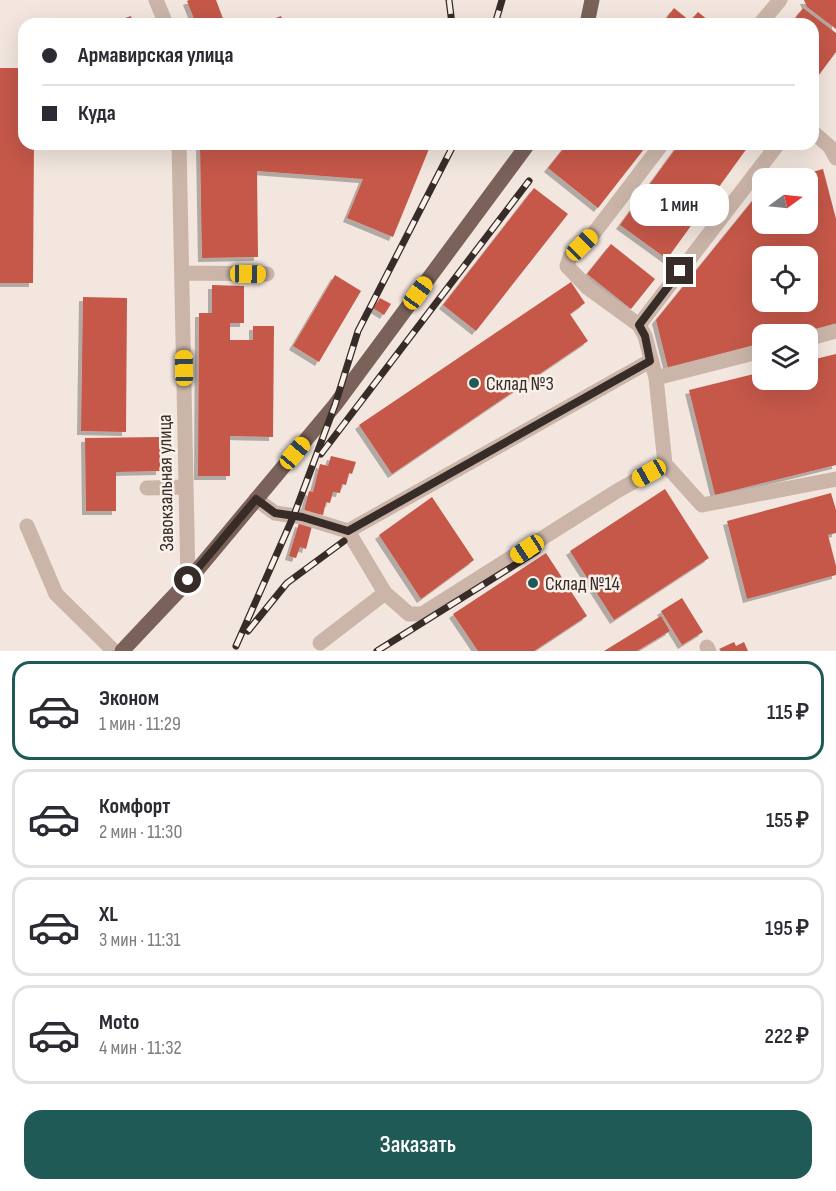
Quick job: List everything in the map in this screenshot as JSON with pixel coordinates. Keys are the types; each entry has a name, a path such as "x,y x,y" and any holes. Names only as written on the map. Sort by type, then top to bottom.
{"main road":[{"path":"588,18 592,0"},
{"path":"122,651 188,580 335,405 524,150"}],"street":[{"path":"156,0 164,18"},
{"path":"765,18 780,0"},
{"path":"819,137 830,147 836,158"},
{"name":"Завокзальная улица","path":"179,150 188,580"},
{"path":"657,150 594,233 570,257 567,266 588,288 639,325 645,336 656,378 665,464 702,505 836,479"},
{"path":"639,325 773,150"},
{"path":"182,273 267,274"},
{"path":"818,336 836,331"},
{"path":"656,378 752,354"},
{"path":"348,531 650,361"},
{"path":"256,499 275,513 302,517 348,531 385,593 409,614 422,614 616,491 665,464"},
{"path":"147,488 186,487"},
{"path":"27,526 56,594 114,651"},
{"path":"320,643 385,593"}],"building":[{"path":"216,0 223,18 194,18 187,1"},
{"path":"804,0 836,0 836,29 807,7"},
{"path":"674,8 686,18 666,18"},
{"path":"803,8 816,18 796,18"},
{"path":"698,12 706,18 693,18"},
{"path":"819,20 836,33 836,52 819,75"},
{"path":"0,68 18,68 18,150 34,150 33,283 0,283"},
{"path":"200,150 429,150 393,237 347,218 363,179 257,171 258,257 202,258"},
{"path":"562,150 643,150 598,208 548,168"},
{"path":"675,150 746,150 667,259 620,225"},
{"path":"823,169 836,219 836,324 818,329 818,324 752,324 752,346 668,368 656,320 752,201 752,234 818,234 818,170"},
{"path":"534,188 568,214 476,331 443,305"},
{"path":"611,244 655,279 631,309 587,274"},
{"path":"335,275 361,291 319,362 293,346"},
{"name":"Склад №3","path":"571,282 585,303 570,314 588,341 392,474 359,425"},
{"path":"212,285 244,286 244,323 230,323 230,340 253,340 253,326 274,326 273,437 230,436 230,476 198,476 199,313 212,313"},
{"path":"83,297 127,298 126,432 81,431"},
{"path":"380,298 391,304 384,315 373,308"},
{"path":"836,354 836,465 715,495 689,390 752,374 752,390 818,390 818,358"},
{"path":"160,437 160,471 116,472 116,511 86,511 85,438"},
{"path":"331,456 356,462 352,474 349,473 346,485 342,484 340,493 333,492 330,503 326,502 323,515 304,511 309,491 313,492 320,464 328,466"},
{"path":"665,489 709,558 614,620 570,551"},
{"path":"831,493 836,510 836,533 828,535 836,575 747,599 727,521"},
{"path":"432,497 474,560 421,599 379,535"},
{"path":"299,523 312,526 306,549 300,547 296,558 289,556"},
{"name":"Склад №14","path":"546,553 587,616 534,651 478,651 453,614"},
{"path":"682,598 703,632 682,645 661,611"},
{"path":"661,616 670,631 637,651 604,651"},
{"path":"734,642 736,646 744,642 748,651 721,651 719,649"}],"railway":[{"path":"449,0 451,18"},
{"path":"497,18 502,0"},
{"path":"236,646 294,515 335,405 358,331 451,150"},
{"path":"321,454 529,181"},
{"path":"248,631 287,583 344,541"},
{"path":"377,651 537,551"}],"place":[{"name":"Склад №3","path":"474,383"},
{"name":"Склад №14","path":"533,583"}],"route":[{"path":"188,580 256,499 275,513 294,515 348,531 650,361 645,336 639,325 680,271"}]}
